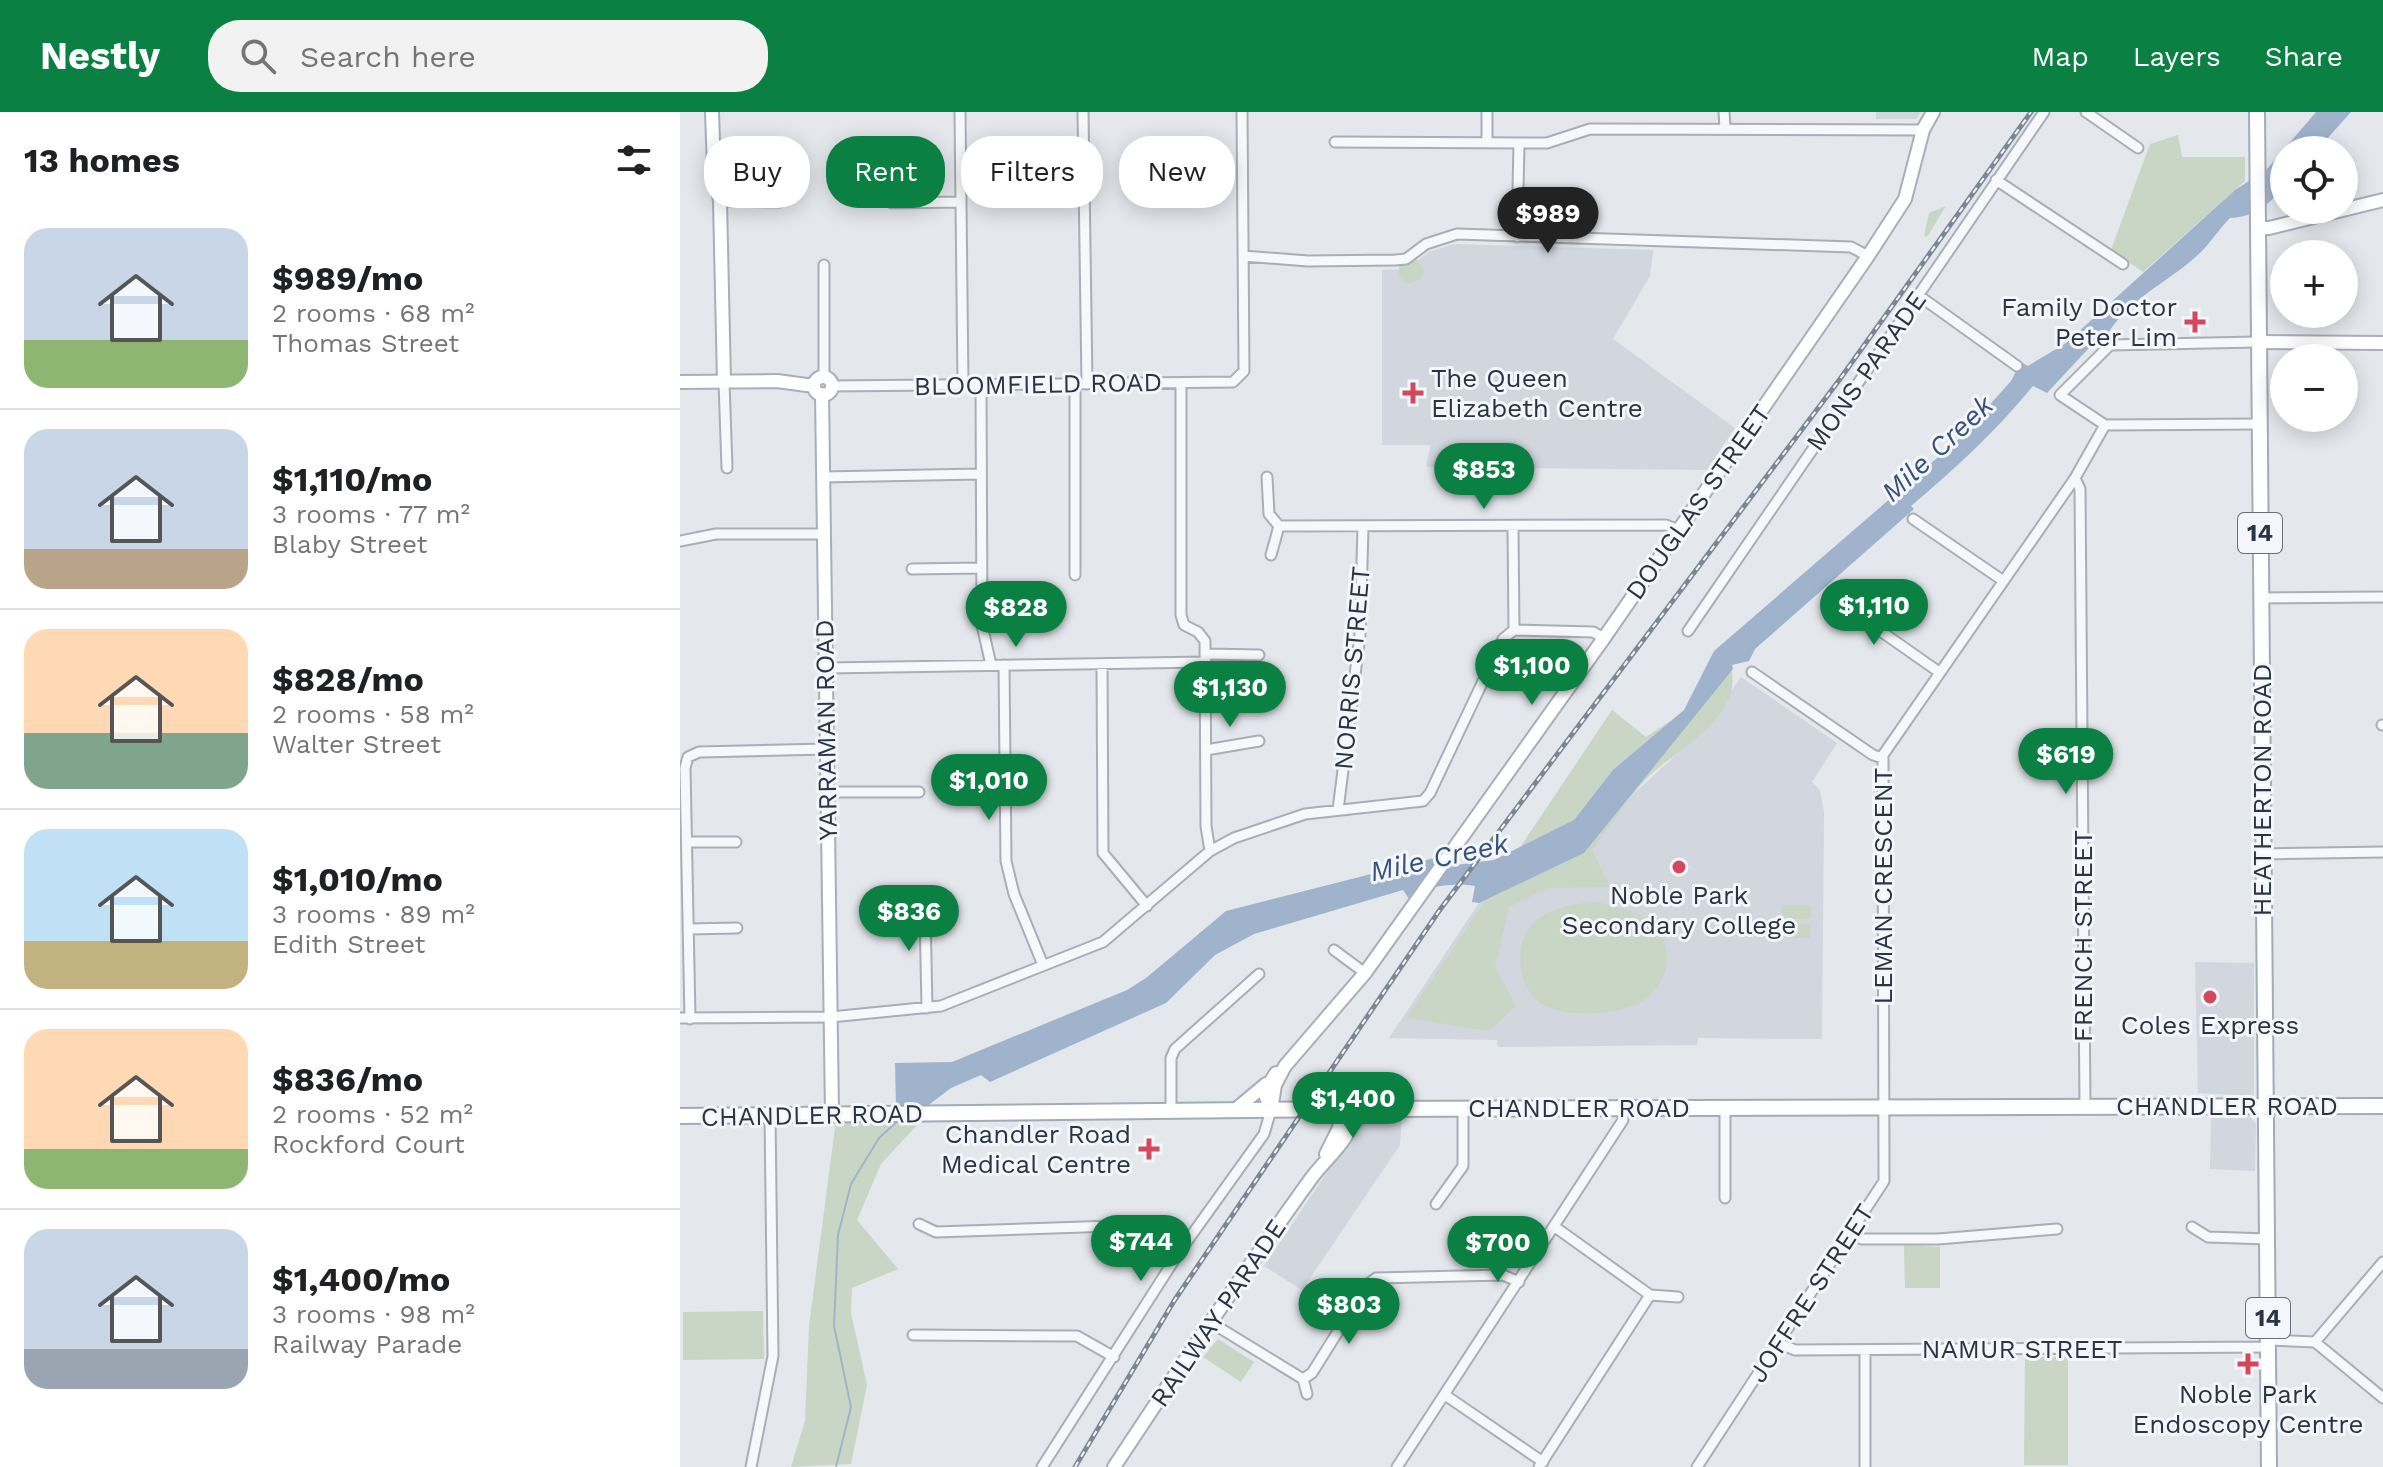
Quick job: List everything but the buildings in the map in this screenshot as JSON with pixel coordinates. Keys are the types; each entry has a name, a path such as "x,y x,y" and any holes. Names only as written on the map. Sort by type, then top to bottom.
{"main road":[{"path":"712,112 713,136"},
{"name":"DOUGLAS STREET","path":"1235,1110 1287,1064 1365,973 1604,638 1905,199 1923,130 1933,112"},
{"name":"HEATHERTON ROAD","path":"2257,112 2269,1467"},
{"path":"2257,220 2269,228 2383,200"},
{"path":"720,208 724,382"},
{"path":"2258,342 2383,343"},
{"name":"BLOOMFIELD ROAD","path":"680,382 777,381 823,386"},
{"name":"YARRAMAN ROAD","path":"823,386 832,1114"},
{"path":"1287,1064 1281,1087 1290,1110"},
{"name":"DOUGLAS STREET","path":"1271,1110 1275,1085 1287,1064"},
{"path":"1270,1080 1264,1097 1271,1110"},
{"name":"CHANDLER ROAD","path":"680,1116 1348,1109 2383,1106"},
{"name":"RAILWAY PARADE","path":"1114,1467 1210,1322 1324,1161 1348,1109"}],"street":[{"path":"960,112 963,385"},
{"path":"1083,112 1087,384"},
{"path":"1242,112 1243,256 1308,261 1406,259 1426,244 1457,234 1851,247 1868,256"},
{"path":"1487,112 1487,141"},
{"path":"1724,112 1725,128"},
{"name":"MONS PARADE","path":"1688,631 2044,112"},
{"path":"2086,112 2138,148"},
{"path":"1335,142 1553,142 1590,129 1923,130"},
{"path":"1517,237 1519,143"},
{"path":"1996,180 2123,264"},
{"path":"945,202 960,202"},
{"name":"BLOOMFIELD ROAD","path":"823,386 1233,382 1242,376 1243,256"},
{"name":"YARRAMAN ROAD","path":"823,386 824,265"},
{"path":"1918,295 2017,366"},
{"path":"2060,395 2110,345 2258,342"},
{"path":"724,382 727,468"},
{"path":"1181,383 1181,615 1184,625 1198,632 1205,641 1206,826 1210,851"},
{"path":"1075,384 1075,575"},
{"path":"981,385 982,625 991,665"},
{"path":"2050,389 2107,425 2260,424"},
{"name":"LEMAN CRESCENT","path":"1884,1107 1883,758 2002,580 2104,438 2107,425"},
{"path":"823,477 979,474"},
{"path":"1267,477 1269,514 1279,526 1513,528 1666,525 1679,530"},
{"name":"FRENCH STREET","path":"2075,478 2080,489 2085,1107"},
{"path":"1913,519 2002,580"},
{"path":"1271,555 1279,526"},
{"name":"NORRIS STREET","path":"1338,810 1360,635 1363,527"},
{"path":"1513,528 1514,630"},
{"path":"680,541 716,534 824,534"},
{"path":"912,569 980,568"},
{"path":"1829,595 1939,672"},
{"path":"2260,598 2383,597"},
{"path":"826,749 699,752 691,755 685,768 687,842 684,896 688,929 685,1019 831,1017 927,1008 958,1000 1103,942 1210,851 1283,819 1423,801 1430,793 1503,639 1514,630 1593,632 1604,638"},
{"path":"826,668 1102,664 1259,655"},
{"path":"1102,664 1103,853 1147,906"},
{"path":"1004,665 1006,861 1014,894 1043,965"},
{"path":"1752,672 1873,755 1883,758"},
{"path":"1206,750 1259,741"},
{"path":"680,745 691,755"},
{"path":"827,792 919,792"},
{"path":"687,842 736,842"},
{"path":"2262,854 2383,852"},
{"path":"919,894 925,913 927,1008"},
{"path":"688,929 737,928"},
{"path":"1334,950 1365,973"},
{"path":"1171,1111 1171,1058 1175,1049 1259,974"},
{"name":"JOFFRE STREET","path":"1697,1467 1884,1181 1884,1107"},
{"path":"1725,1108 1725,1198"},
{"path":"1436,1204 1463,1166 1463,1109"},
{"path":"1397,1467 1623,1120 1623,1109"},
{"path":"1042,1467 1178,1254 1264,1134 1271,1110"},
{"path":"751,1467 773,1356 770,1115"},
{"path":"919,1224 936,1232 1113,1226 1145,1236 1178,1254"},
{"path":"1555,1227 1650,1295 1678,1297"},
{"path":"2192,1227 2208,1237 2268,1239"},
{"path":"1850,1234 1862,1239 1938,1239 2057,1229"},
{"path":"2383,1262 2315,1342 2383,1398"},
{"path":"1303,1379 1312,1373 1367,1285 1376,1278 1503,1275 1519,1282"},
{"path":"1445,1395 1541,1464 1650,1295"},
{"path":"1210,1322 1303,1379 1307,1394"},
{"path":"913,1335 1077,1336 1114,1357"},
{"name":"NAMUR STREET","path":"1778,1343 1795,1350 1865,1350 2315,1342"},
{"path":"1865,1350 1865,1467"}],"shaded area":[{"path":"1876,112 1921,112 1916,119 1876,119"},
{"path":"1454,244 1653,250 1650,276 1613,339 1735,428 1707,470 1426,467 1431,445 1382,445 1382,270 1406,269 1429,252"},
{"name":"Noble Park Secondary College","path":"1741,677 1837,743 1812,782 1820,790 1824,813 1822,1039 1698,1038 1697,1045 1498,1047 1497,1040 1389,1038 1485,894 1585,839 1705,728"},
{"path":"2195,962 2254,963 2254,1096 2198,1093"},
{"path":"2249,1115 2256,1124 2255,1171 2210,1169 2211,1116"},
{"path":"1364,1117 1402,1117 1400,1145 1302,1290 1264,1266"}],"green space":[{"path":"2178,135 2182,157 2245,157 2245,181 2143,272 2111,250 2150,144"},
{"path":"1946,206 1927,237 1924,236 1929,213"},
{"path":"1415,257 1424,270 1421,279 1409,284 1399,277 1399,264"},
{"path":"1731,667 1732,686 1727,702 1717,717 1645,780 1592,850 1610,887 1547,888 1509,907 1495,967 1516,1006 1489,1031 1406,1018 1612,710 1646,737 1684,712"},
{"path":"1597,902 1633,912 1655,925 1666,948 1665,973 1651,994 1632,1006 1600,1013 1577,1013 1546,1007 1533,997 1524,982 1523,940 1539,918 1565,907"},
{"path":"1782,905 1811,905 1811,919 1782,919"},
{"path":"1782,924 1810,924 1810,938 1782,938"},
{"path":"836,1120 918,1124 881,1164 857,1220 898,1269 852,1288 851,1313 867,1385 851,1464 791,1467 805,1421 809,1326"},
{"path":"1904,1245 1940,1247 1940,1288 1905,1288"},
{"path":"763,1311 764,1359 683,1360 683,1312"},
{"path":"1218,1339 1254,1362 1241,1382 1203,1357"},
{"path":"2025,1357 2068,1357 2068,1465 2024,1465"}],"water":[{"path":"2316,112 2351,112 2330,136 2295,136"},
{"path":"2270,166 2270,201 2254,212 2230,218 2190,262 2127,310 2107,335 2102,334 2047,393 2033,386 1975,449 1911,506 1914,509 1755,649 1749,661 1732,665 1733,669 1584,853 1479,903 1472,902 1475,886 1440,886 1409,899 1403,890 1254,934 1215,955 1166,1003 990,1082 981,1075 951,1088 926,1107 896,1108 895,1063 952,1062 1127,990 1146,978 1226,911 1438,857 1432,868 1494,860 1574,820 1613,770 1684,710 1714,651 1959,439 2011,381 2021,362 2028,366 2066,343 2235,190"}],"waterway":[{"name":"Mile Creek","path":"836,1467 851,1407 834,1326 838,1235 851,1184 879,1138 900,1119"}],"railway":[{"path":"1075,1467 1174,1301 1439,911 1840,379 2031,112"}],"place":[{"name":"Family Doctor Peter Lim","path":"2195,322"},
{"name":"The Queen Elizabeth Centre","path":"1413,393"},
{"name":"Noble Park Secondary College","path":"1679,867"},
{"name":"Coles Express","path":"2210,997"},
{"name":"Chandler Road Medical Centre","path":"1149,1149"},
{"name":"Noble Park Endoscopy Centre","path":"2248,1364"}]}
